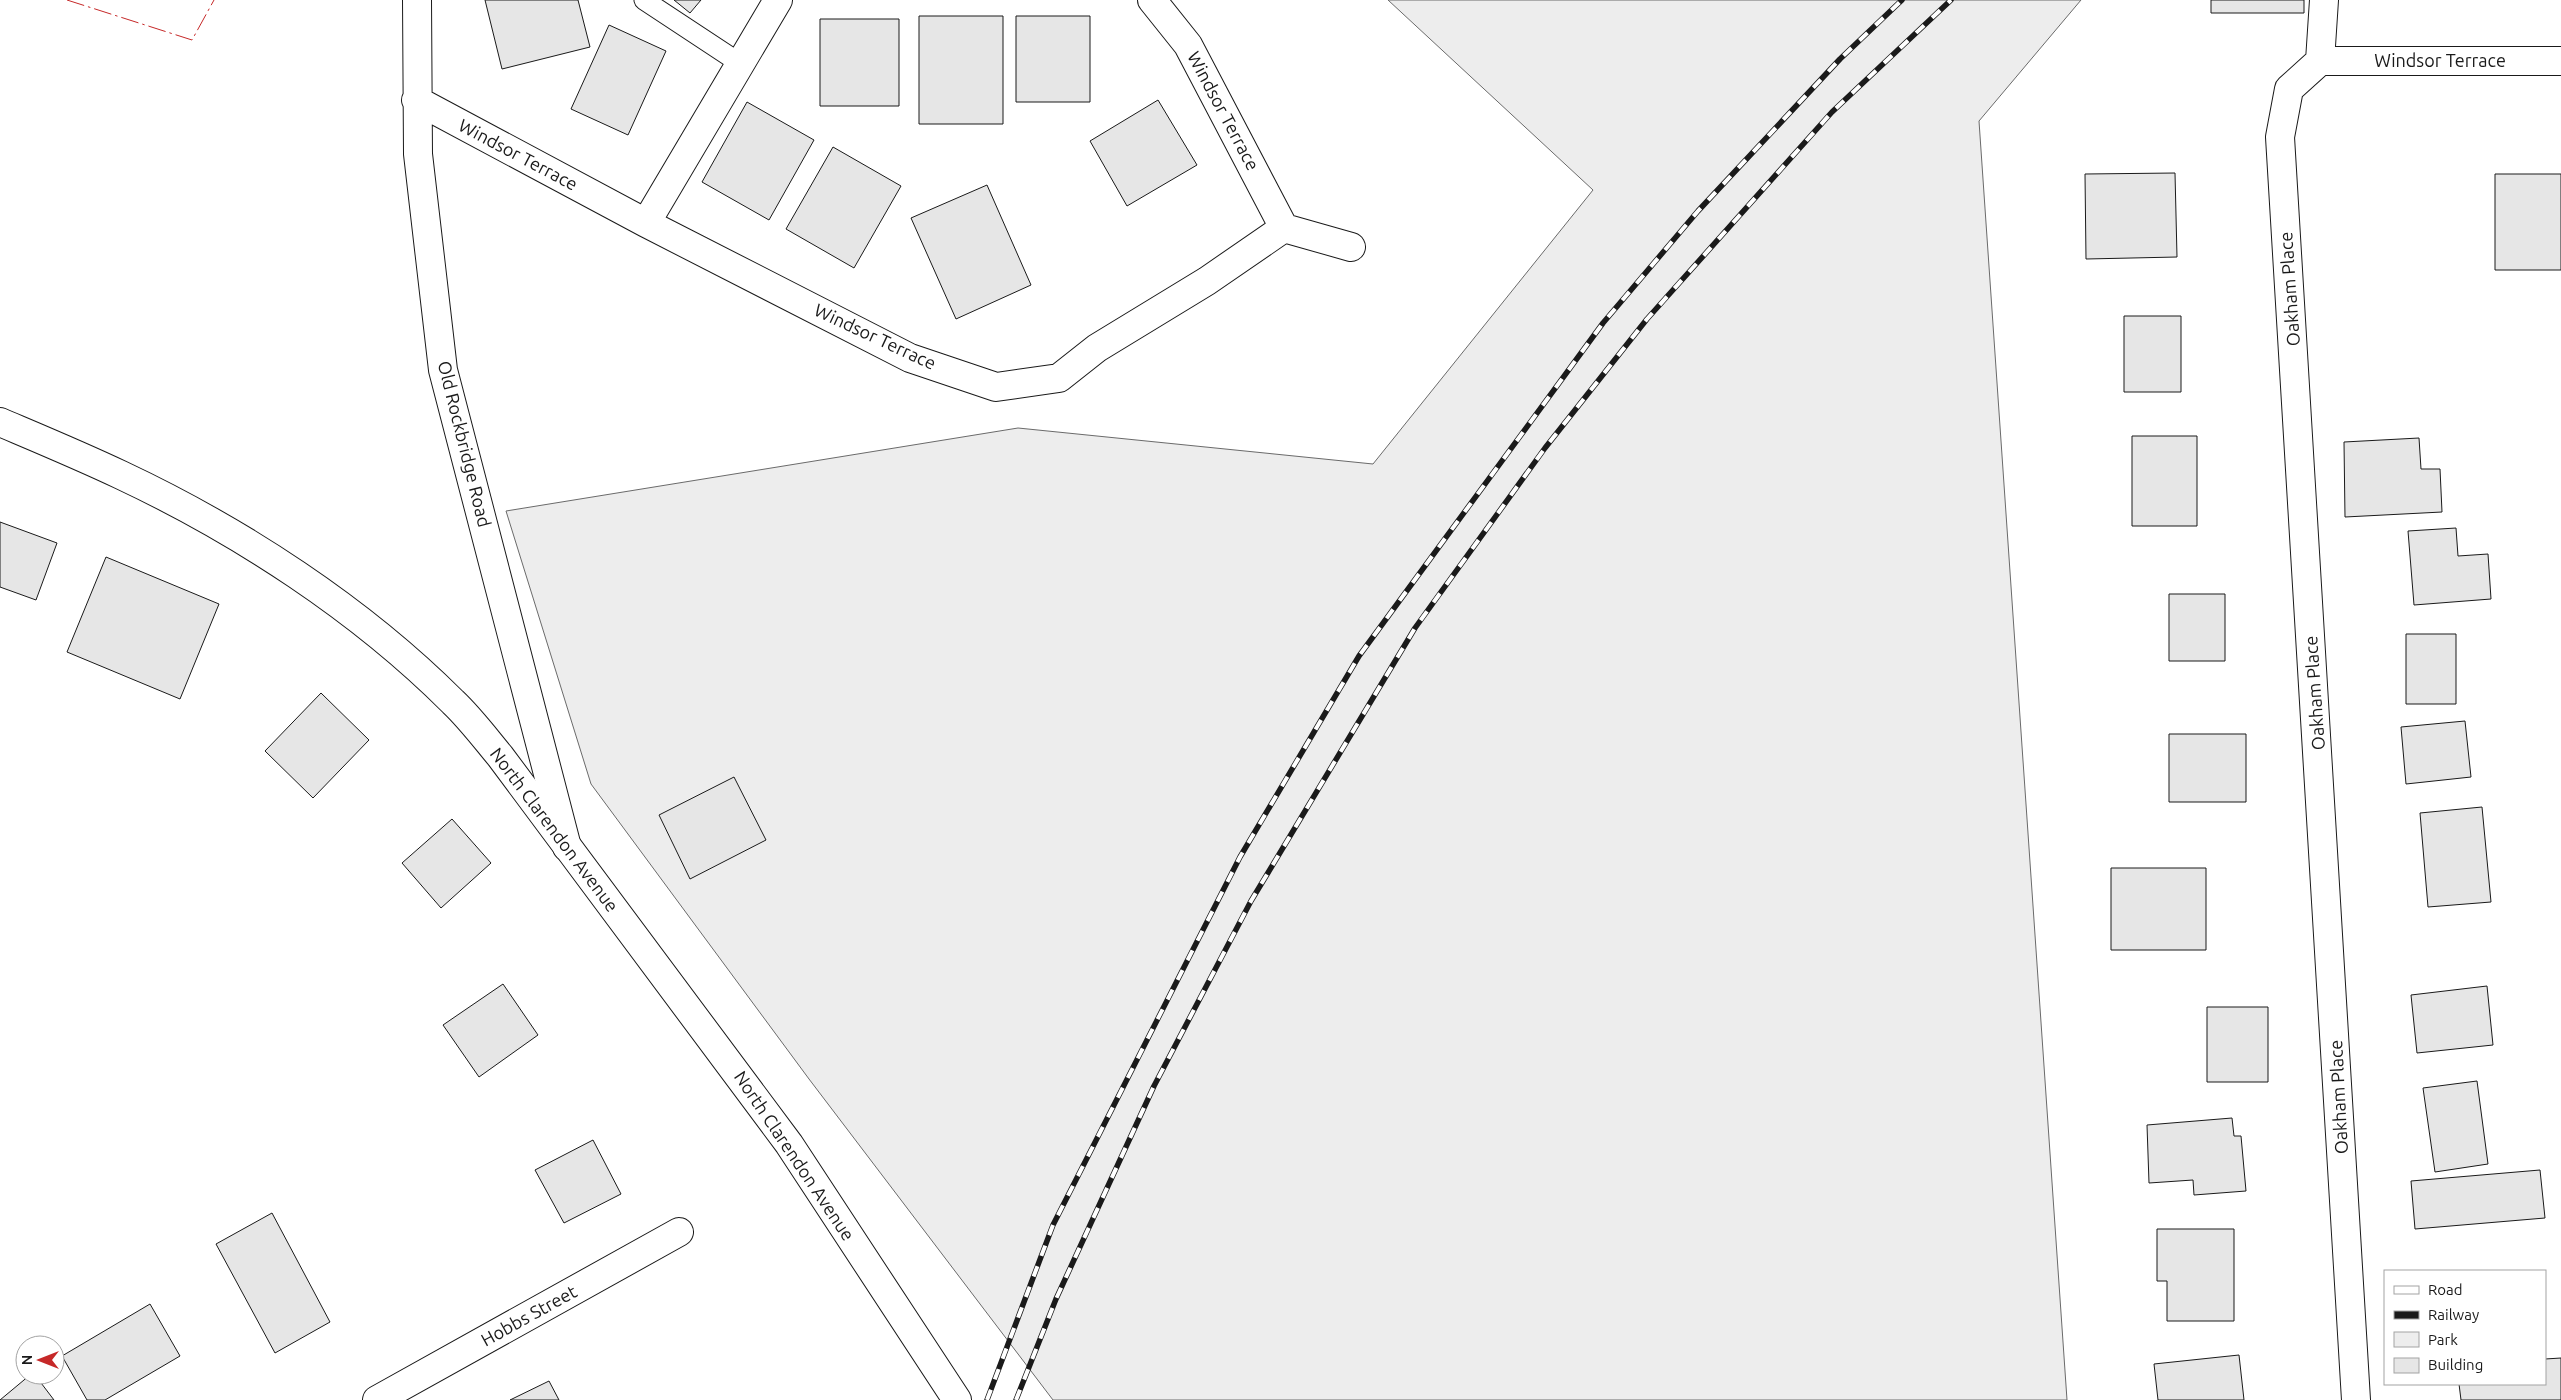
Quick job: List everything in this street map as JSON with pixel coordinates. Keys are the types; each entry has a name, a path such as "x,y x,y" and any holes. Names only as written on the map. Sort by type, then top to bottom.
{"street":[{"name":"Old Rockbridge Road","path":"417,0 416,100 418,154 443,370 568,849"},
{"path":"646,223 778,0"},
{"name":"Windsor Terrace","path":"416,100 646,223 910,358 996,387 1059,378 1097,348 1207,281 1284,228 1188,44 1152,0"},
{"path":"2320,61 2324,0"},
{"name":"Windsor Terrace","path":"2320,61 2561,61"},
{"name":"Oakham Place","path":"2320,61 2289,90 2280,137 2356,1400"},
{"path":"1284,228 1351,247"},
{"name":"North Clarendon Avenue","path":"0,422 121,475 234,535 332,600 386,642 454,702 500,756 789,1144 957,1400"},
{"name":"Hobbs Street","path":"394,1396 679,1232"}],"lane":[{"path":"644,0 741,64"}],"green space":[{"path":"1388,0 2081,0 1979,121 2067,1400 1053,1400 809,1079 591,784 506,511 1018,428 1373,464 1593,190"}],"building":[{"path":"485,0 578,0 590,47 502,69"},
{"path":"674,0 701,0 690,13"},
{"path":"2211,0 2304,0 2304,13 2211,13"},
{"path":"919,16 1003,16 1003,124 919,124"},
{"path":"1016,16 1090,16 1090,102 1016,102"},
{"path":"820,19 899,19 899,106 820,106"},
{"path":"609,25 666,51 628,135 571,109"},
{"path":"1158,100 1197,165 1127,206 1090,141"},
{"path":"747,102 814,140 769,220 702,182"},
{"path":"833,147 901,186 854,268 786,229"},
{"path":"2175,173 2177,257 2086,259 2085,174"},
{"path":"2495,174 2561,174 2561,270 2495,270"},
{"path":"987,185 1031,285 956,319 911,218"},
{"path":"2124,316 2181,316 2181,392 2124,392"},
{"path":"2132,436 2197,436 2197,526 2132,526"},
{"path":"2419,438 2421,469 2440,469 2442,512 2345,517 2344,442"},
{"path":"0,522 57,543 36,600 0,587"},
{"path":"2456,528 2458,556 2488,554 2491,599 2414,605 2408,531"},
{"path":"106,557 219,604 180,699 67,652"},
{"path":"2169,594 2225,594 2225,661 2169,661"},
{"path":"2406,634 2456,634 2456,704 2406,704"},
{"path":"321,693 369,740 313,798 265,751"},
{"path":"2465,721 2471,777 2406,784 2401,727"},
{"path":"2169,734 2246,734 2246,802 2169,802"},
{"path":"734,777 766,840 690,879 659,815"},
{"path":"2482,807 2491,902 2428,907 2420,813"},
{"path":"452,819 491,863 441,908 402,863"},
{"path":"2111,868 2206,868 2206,950 2111,950"},
{"path":"503,984 538,1035 479,1077 443,1025"},
{"path":"2487,986 2493,1045 2417,1053 2411,995"},
{"path":"2207,1007 2268,1007 2268,1082 2207,1082"},
{"path":"2477,1081 2488,1164 2435,1172 2423,1088"},
{"path":"2232,1118 2234,1136 2241,1136 2246,1191 2194,1195 2193,1180 2149,1183 2147,1125"},
{"path":"593,1140 621,1194 564,1223 535,1170"},
{"path":"2540,1170 2545,1218 2415,1229 2411,1181"},
{"path":"272,1213 330,1322 275,1353 216,1244"},
{"path":"2157,1229 2234,1229 2234,1321 2167,1321 2167,1281 2157,1281"},
{"path":"150,1304 180,1356 105,1400 87,1400 65,1361 65,1354"},
{"path":"2239,1355 2244,1400 2158,1400 2154,1364"},
{"path":"2561,1358 2561,1400 2461,1400 2459,1385 2546,1385 2546,1359"},
{"path":"549,1381 559,1400 510,1400"},
{"path":"18,1385 43,1385 54,1400 0,1400"}],"railway":[{"path":"987,1400 1053,1225 1240,857 1359,656 1603,323 1698,211 1840,59 1902,0"},
{"path":"1016,1400 1056,1299 1154,1086 1251,901 1415,628 1545,448 1647,319 1832,112 1951,0"}],"power":[{"path":"67,0 192,40 214,0"}]}
